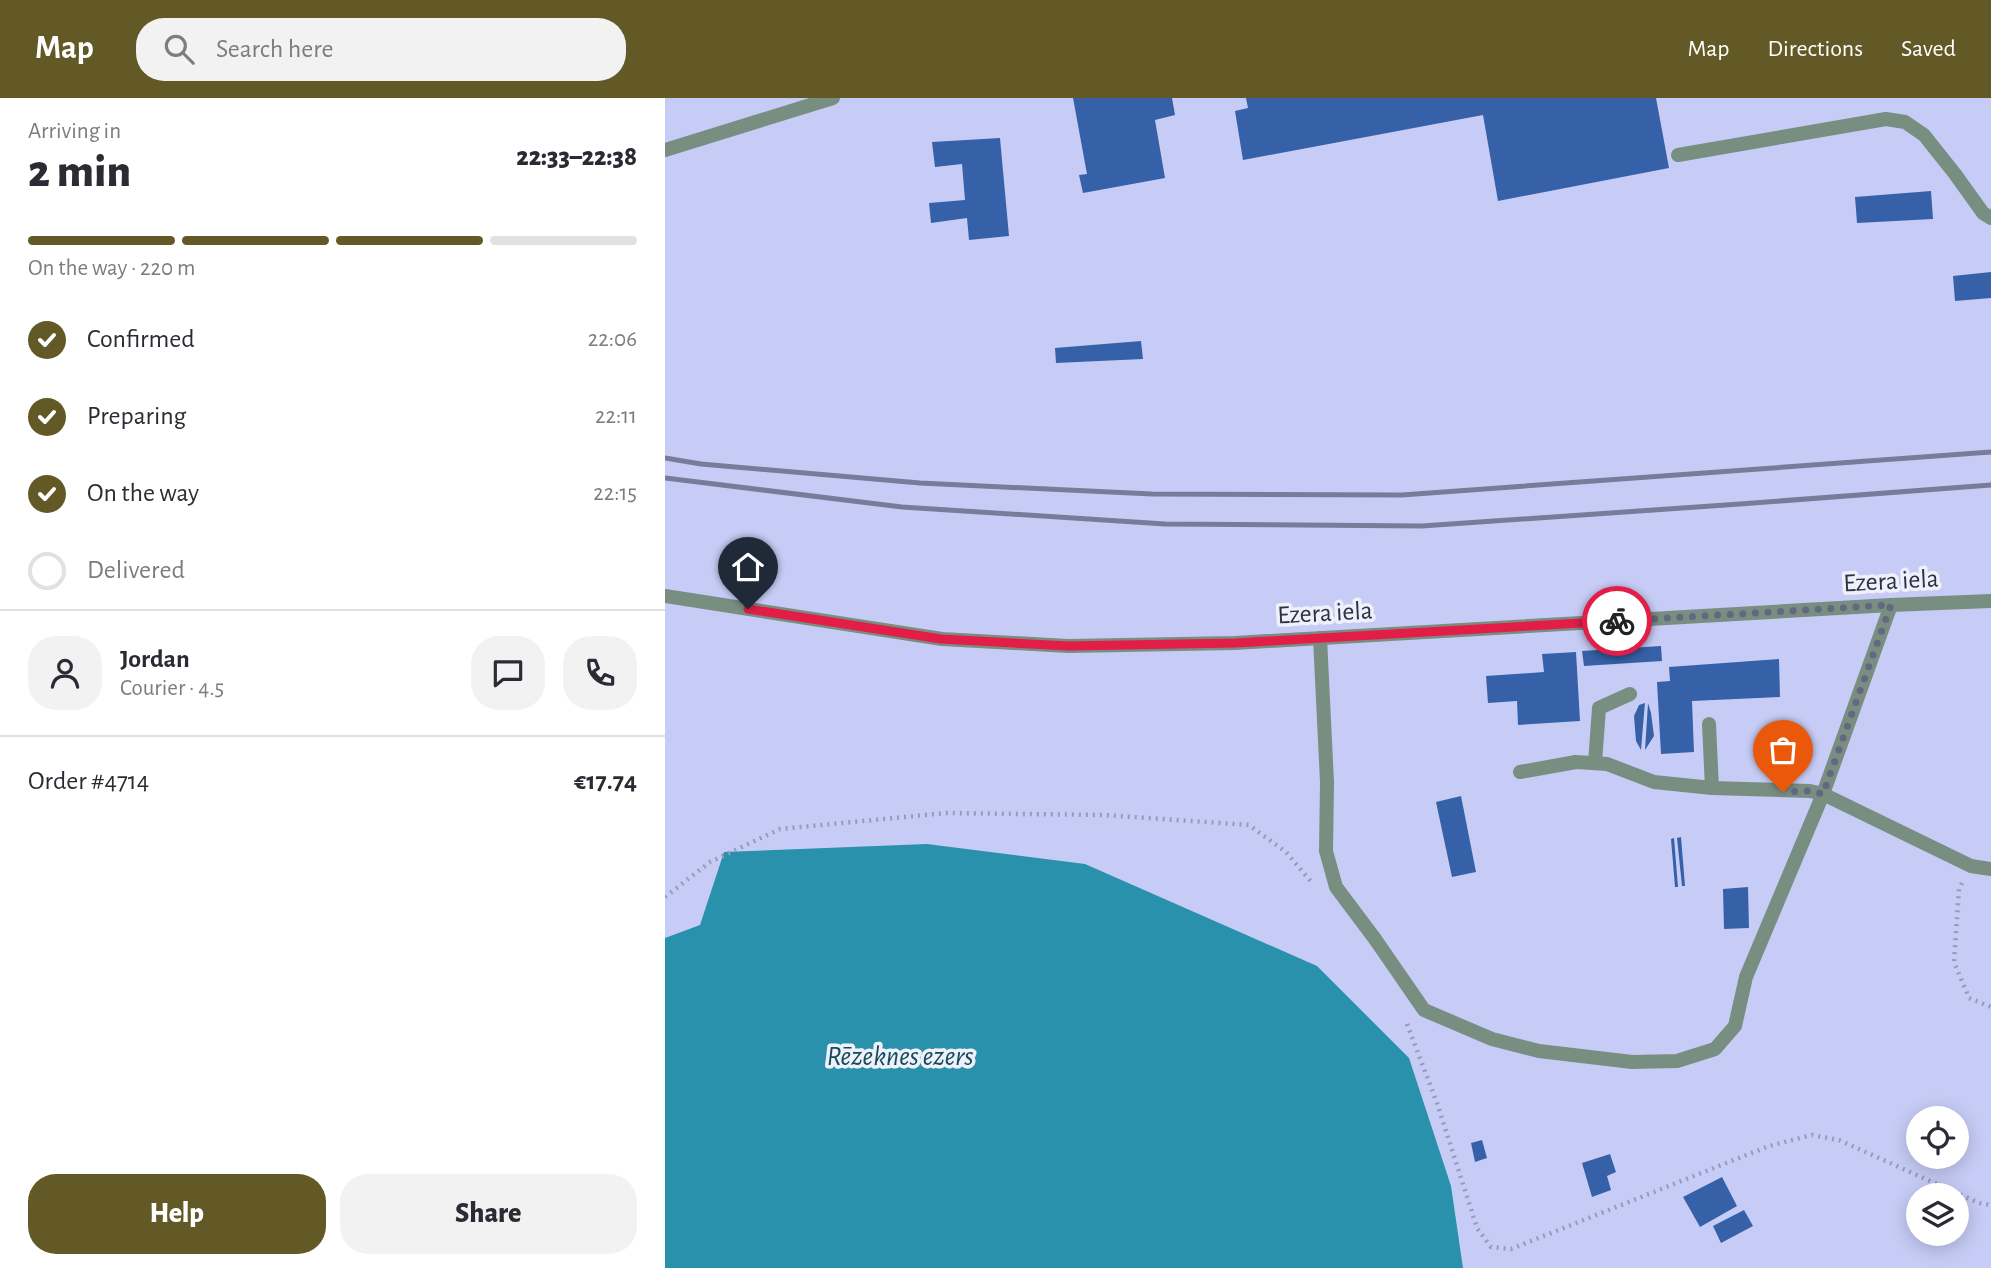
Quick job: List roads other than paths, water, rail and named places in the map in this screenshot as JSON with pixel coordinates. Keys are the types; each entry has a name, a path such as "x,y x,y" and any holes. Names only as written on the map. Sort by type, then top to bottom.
{"street":[{"path":"665,150 833,98"},
{"path":"1678,155 1886,119 1905,122 1924,135 1983,213 1991,218"},
{"name":"Ezera iela","path":"665,596 941,639 1068,646 1235,643 1991,601"},
{"path":"1320,638 1327,782 1326,851 1336,887 1424,1010 1492,1039 1538,1051 1632,1062 1677,1061 1715,1049 1735,1026 1746,977 1823,794 1891,605"},
{"path":"1595,763 1599,708 1630,694"},
{"path":"1709,724 1712,789"},
{"path":"1520,772 1576,762 1595,763 1607,764 1654,782 1712,789 1810,791 1823,794 1971,866 1991,869"}],"water":[{"name":"Rēzeknes ezers","path":"927,844 1085,864 1317,966 1409,1058 1451,1186 1463,1268 665,1268 665,938 700,925 724,852"}],"railway":[{"path":"665,458 701,464 920,483 1152,494 1402,495 1991,452"},
{"path":"665,478 902,507 1165,524 1422,526 1991,485"}]}
